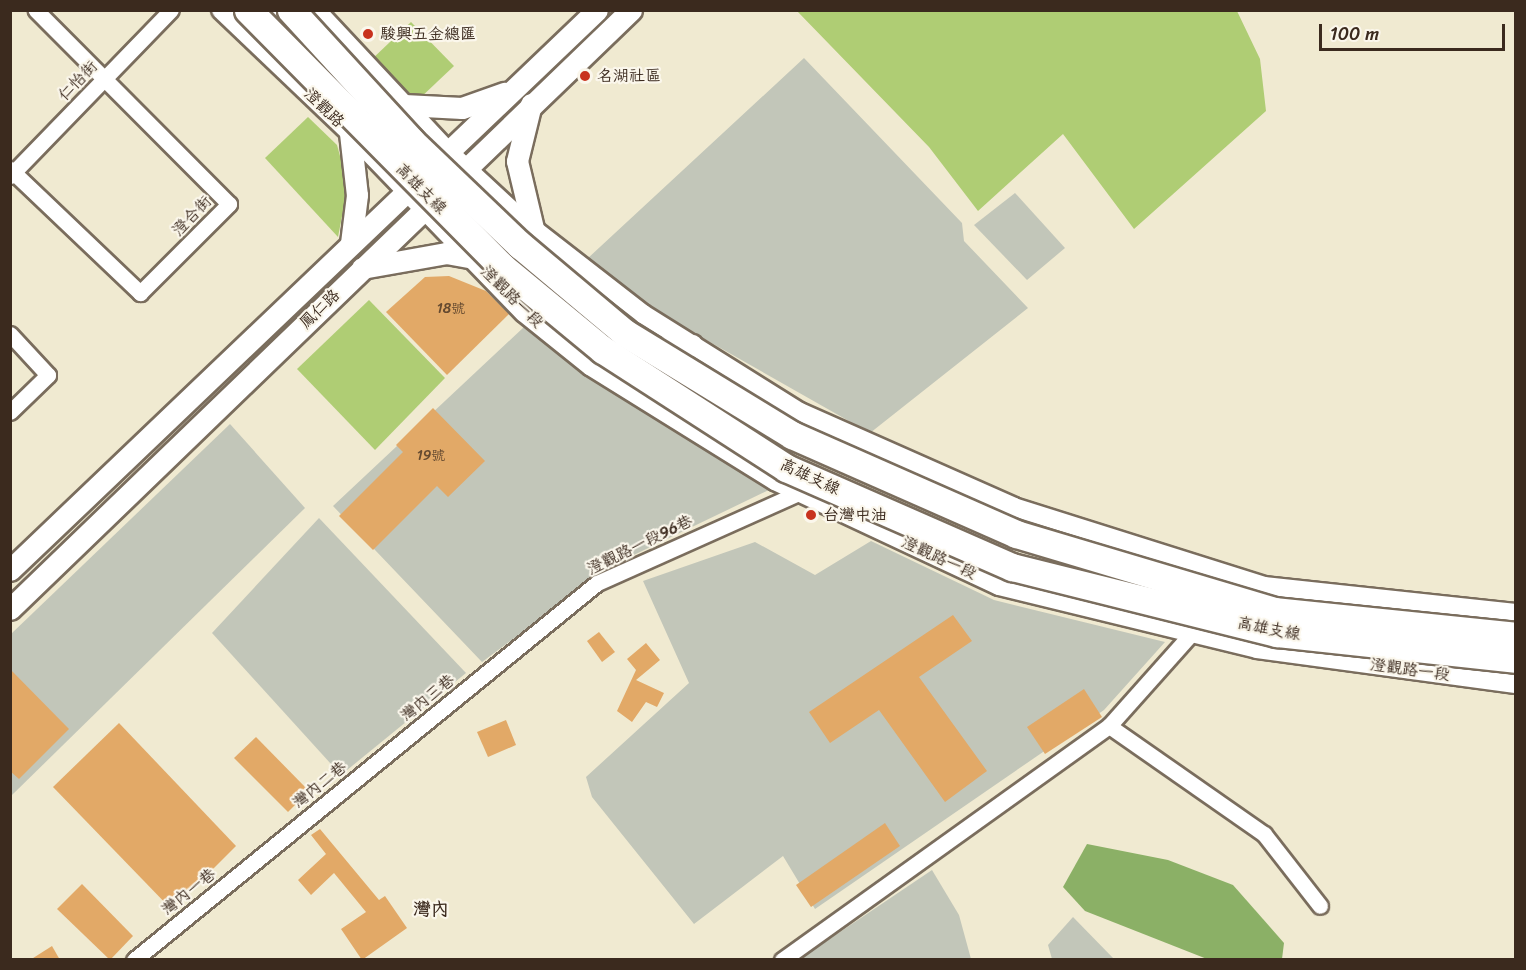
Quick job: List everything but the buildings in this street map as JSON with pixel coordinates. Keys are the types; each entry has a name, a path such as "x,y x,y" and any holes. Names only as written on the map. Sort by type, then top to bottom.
{"highway":[{"name":"高雄支線","path":"248,10 501,266 603,350 786,468 1012,567 1277,633 1515,659"},
{"name":"高雄支線","path":"291,10 411,141 520,245 625,333 792,435 1016,534 1275,611 1515,636"}],"main road":[{"path":"271,10 416,182 447,188 630,350 692,345"},
{"name":"鳳仁路","path":"10,570 597,10"},
{"name":"鳳仁路","path":"10,609 631,10"},
{"path":"404,105 462,108 519,86"},
{"path":"531,104 518,161 533,228"},
{"path":"350,133 357,195 351,243"},
{"path":"362,268 446,253 474,258"}],"street":[{"name":"澄合街","path":"12,172 140,293 229,204 36,10"},
{"name":"仁怡街","path":"12,172 171,10"},
{"name":"澄觀路","path":"221,10 350,133 416,182 424,209"},
{"path":"316,10 449,152 533,228 692,345 800,412 1014,507 1264,586 1515,613"},
{"name":"澄觀路一段","path":"424,209 474,258 524,313 590,366 800,492 999,586 1257,649 1515,684"},
{"path":"10,334 48,375 10,412"},
{"name":"澄觀路一段96巷","path":"483,676 597,583 800,492"},
{"path":"782,960 1109,726 1191,634"},
{"name":"灣內三巷","path":"396,747 483,676"},
{"path":"1109,726 1264,834 1320,906"},
{"name":"灣內二巷","path":"266,852 396,747"},
{"name":"灣內一巷","path":"134,960 266,852"}],"shaded area":[{"path":"804,58 962,223 964,241 1028,308 870,433 634,299 587,259"},
{"path":"1015,193 1065,248 1027,280 974,225"},
{"path":"524,327 771,489 615,564 482,662 333,506"},
{"path":"230,424 305,508 11,796 11,634"},
{"path":"319,518 466,673 341,775 212,633"},
{"path":"871,541 994,600 1165,642 1104,710 815,909 783,856 694,924 592,797 586,777 689,683 643,581 755,542 815,575"},
{"path":"932,870 959,915 971,959 800,959"},
{"path":"1073,917 1114,959 1052,959 1048,945"}],"green space":[{"path":"797,11 1237,11 1260,59 1266,111 1134,229 1063,134 978,211 929,147"},
{"path":"411,22 454,66 419,99 407,100 370,61"},
{"path":"308,117 337,145 348,185 338,237 265,158"},
{"path":"369,300 445,378 375,450 297,369"},
{"path":"1087,844 1168,860 1233,885 1284,943 1282,959 1207,959 1085,911 1063,887"}],"place":[{"name":"駿興五金總匯","path":"368,34"},
{"name":"名湖社區","path":"585,76"},
{"name":"台灣中油","path":"811,515"}],"district":[{"name":"灣内","path":"431,909"}]}
